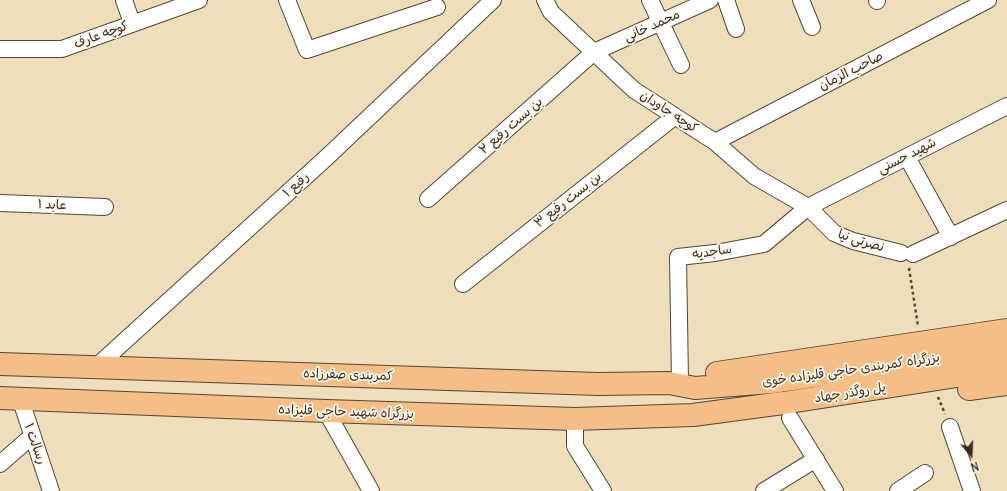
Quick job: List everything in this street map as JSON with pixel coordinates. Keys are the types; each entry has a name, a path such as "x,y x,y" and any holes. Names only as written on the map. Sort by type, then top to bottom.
{"highway":[{"path":"681,384 700,375 921,344 1007,330"},
{"name":"بزرگراه کمربندی حاجی قلیزاده خوی","path":"681,384 771,382 1007,348"},
{"name":"کمربندی صفرزاده","path":"0,364 598,384 681,384"},
{"name":"پل روگذر جهاد","path":"693,415 783,403 1007,368"},
{"path":"663,416 691,427 790,418 1007,384"},
{"name":"بزرگراه شهید حاجی قلیزاده","path":"10,398 326,411 575,419 693,415"}],"street":[{"path":"124,0 132,23"},
{"name":"کوچه عارف","path":"0,49 62,49 199,0"},
{"path":"287,0 307,50 436,7"},
{"name":"رفیع ۱","path":"96,367 326,158 493,0"},
{"name":"کوچه جاودان","path":"545,0 551,12 634,90 715,142 754,176 808,207"},
{"path":"650,0 681,65"},
{"name":"محمد خانی","path":"594,52 710,0"},
{"path":"726,0 736,29"},
{"path":"801,0 812,27"},
{"name":"صاحب الزمان","path":"715,142 988,0"},
{"name":"بن بست رفیع ۲","path":"428,199 594,52"},
{"name":"شهید حسنی","path":"808,207 1007,106"},
{"name":"بن بست رفیع ۳","path":"463,284 674,117"},
{"path":"907,156 951,237"},
{"name":"عابد ۱","path":"0,203 105,207"},
{"name":"نصرتی نیا","path":"808,207 834,233 853,241 907,256"},
{"name":"ساجدیه","path":"681,384 678,256 715,253 764,244 808,207"},
{"path":"907,256 1007,210"},
{"name":"رسالت ۱","path":"10,398 32,436 51,491"},
{"path":"326,411 371,491"},
{"path":"790,418 835,491"},
{"path":"575,419 576,446 603,491"},
{"path":"950,427 972,491"},
{"path":"0,464 32,436"},
{"path":"764,491 816,459"},
{"path":"898,491 925,473"}],"path":[{"path":"907,256 921,344"},
{"path":"937,394 950,427"}]}
